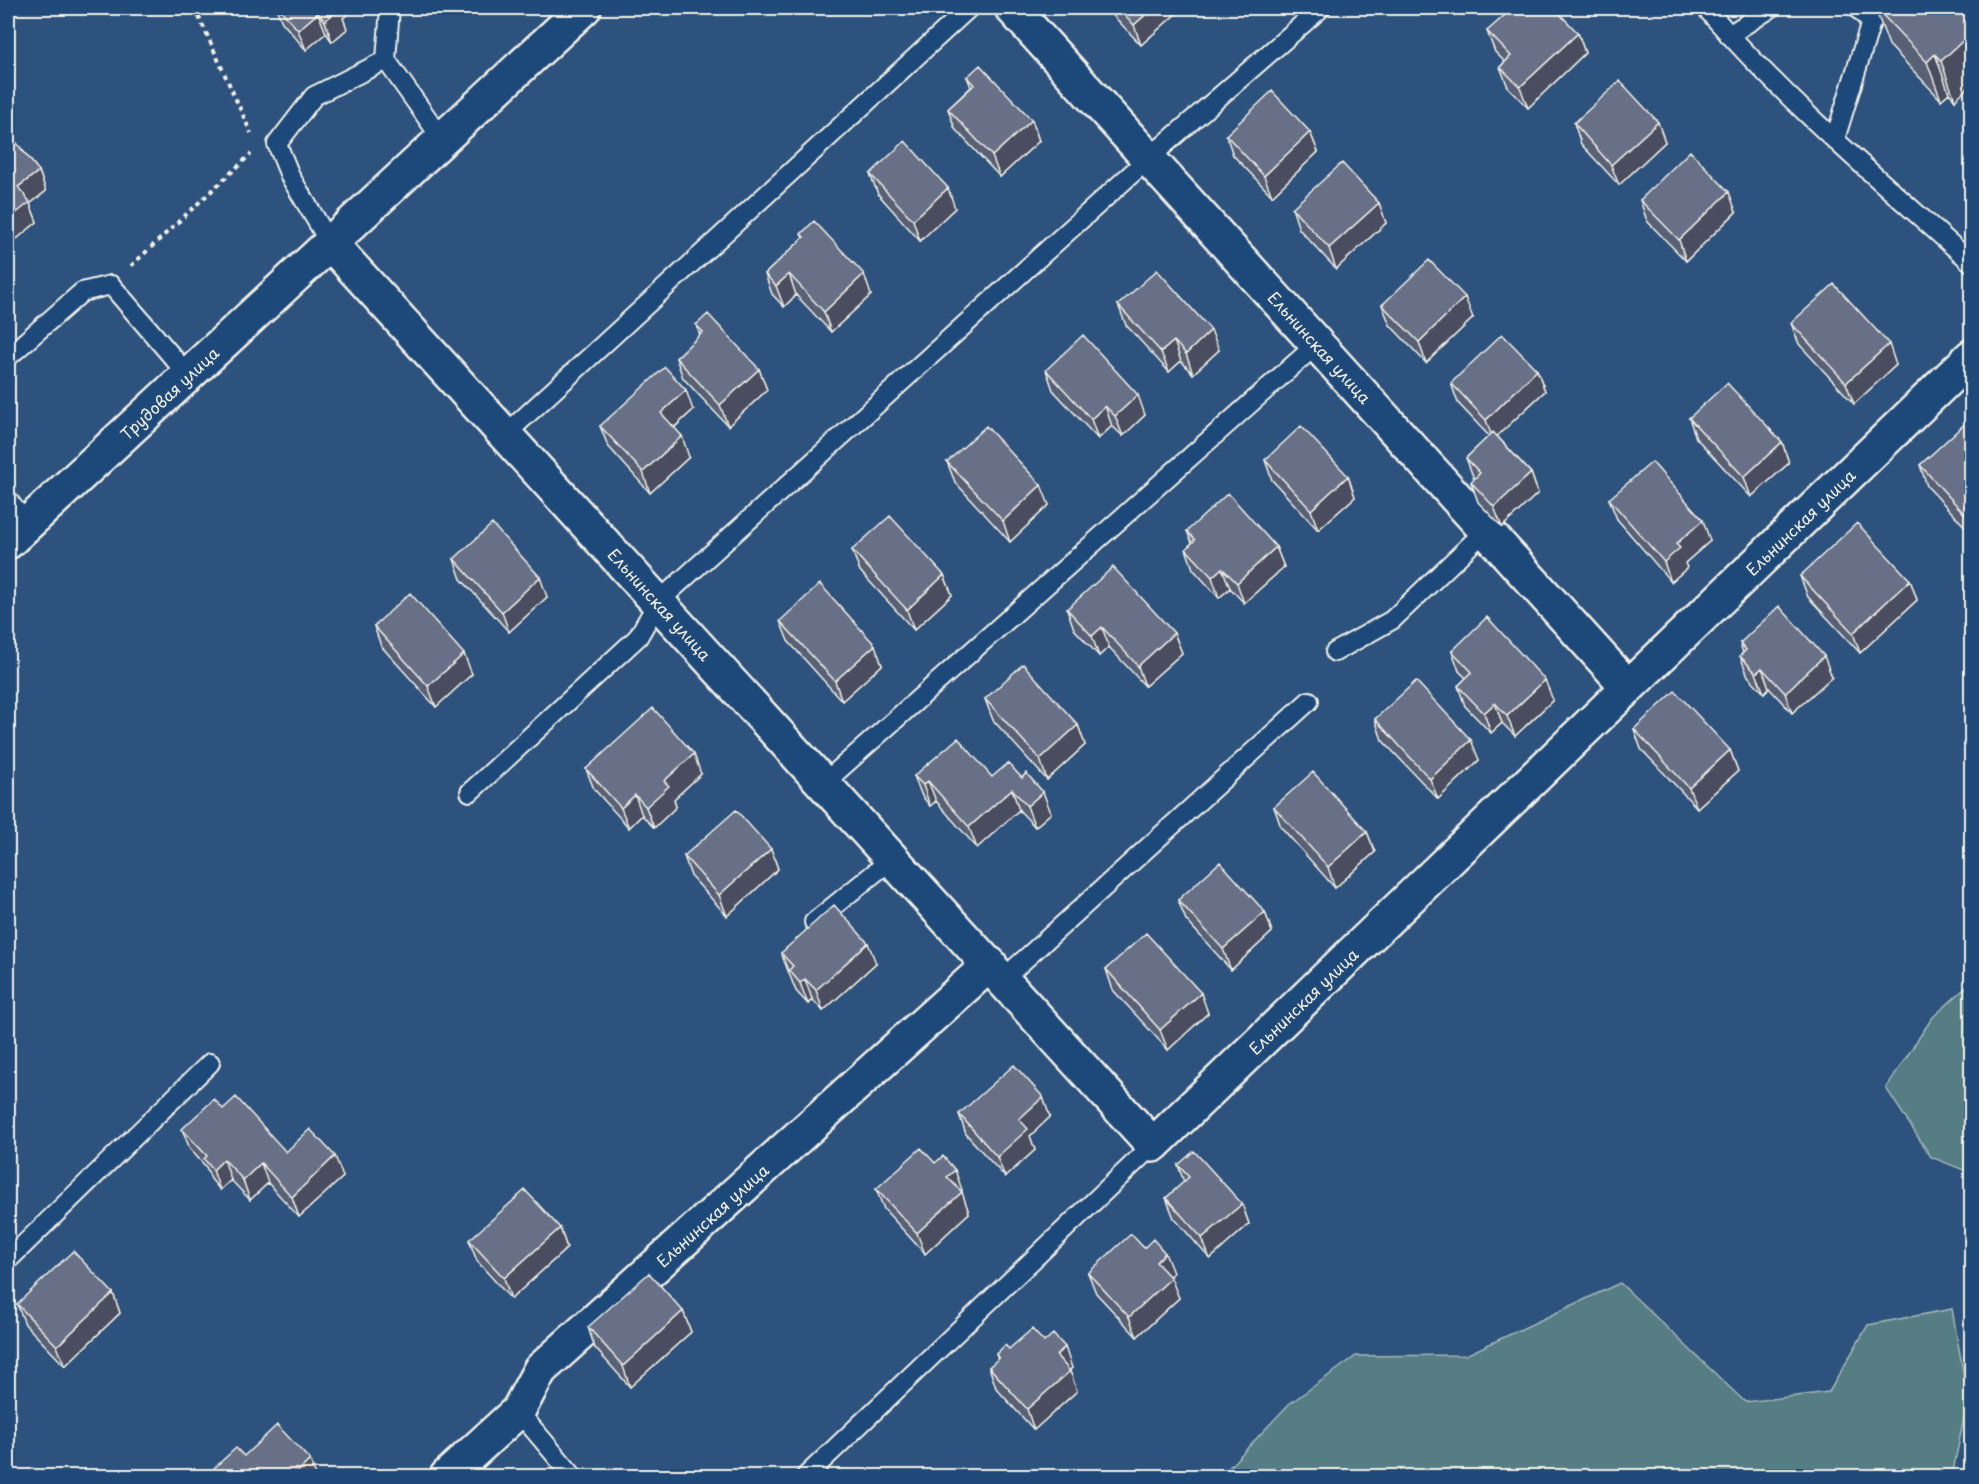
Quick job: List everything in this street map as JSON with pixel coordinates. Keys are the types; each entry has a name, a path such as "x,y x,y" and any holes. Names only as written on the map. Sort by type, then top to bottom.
{"street":[{"name":"Трудовая улица","path":"14,522 188,375 584,8"},
{"name":"Ельнинская улица","path":"1012,8 1628,687"},
{"name":"Ельнинская улица","path":"330,243 1153,1145 1971,356"},
{"name":"Ельнинская улица","path":"447,1476 518,1412 540,1370 997,972"}],"lane":[{"path":"390,8 387,60 442,139"},
{"path":"505,435 969,8"},
{"path":"470,792 638,638 658,602 1149,158 1322,8"},
{"path":"1706,8 1729,35 1835,139 1971,263"},
{"path":"1729,35 1771,8"},
{"path":"1857,8 1871,22"},
{"path":"1835,139 1871,22 1886,8"},
{"path":"330,243 291,178 278,144 314,96 387,60"},
{"path":"8,357 82,292 111,285 188,375"},
{"path":"824,783 1317,344"},
{"path":"1335,652 1392,621 1486,530"},
{"path":"997,972 1309,700"},
{"path":"814,922 892,858"},
{"path":"8,1260 210,1063"},
{"path":"806,1476 1153,1145"},
{"path":"518,1412 573,1476"}],"path":[{"path":"195,8 253,137"},
{"path":"111,285 258,148"}],"green space":[{"path":"1971,983 1971,1173 1931,1157 1886,1088 1932,1018"},
{"path":"1620,1283 1745,1402 1829,1392 1868,1325 1952,1309 1968,1399 1952,1476 1221,1476 1289,1404 1356,1356 1466,1355"}],"building":[{"path":"279,8 339,9 325,21 318,13 298,30"},
{"path":"1118,8 1153,8 1134,25"},
{"path":"1513,8 1554,8 1578,33 1520,87 1500,67 1511,56 1487,31"},
{"path":"1876,8 1971,8 1971,33 1941,61 1935,54 1927,62"},
{"path":"980,65 1032,120 992,156 948,109 974,85 967,77"},
{"path":"1620,81 1658,122 1611,165 1574,123"},
{"path":"1272,91 1310,132 1264,176 1226,135"},
{"path":"8,132 39,171 18,187 30,202 8,220"},
{"path":"905,141 948,188 913,220 870,174"},
{"path":"1690,151 1729,192 1679,240 1640,200"},
{"path":"1342,163 1379,203 1329,248 1292,208"},
{"path":"814,221 864,274 824,312 789,274 776,286 765,274 804,237 801,234"},
{"path":"1429,260 1465,297 1419,342 1382,305"},
{"path":"1157,270 1211,330 1186,354 1174,341 1161,352 1118,305"},
{"path":"1834,284 1889,344 1846,383 1791,323"},
{"path":"708,314 759,369 720,405 676,358 703,332 696,325"},
{"path":"1502,334 1537,370 1486,420 1451,383"},
{"path":"1083,335 1138,395 1115,416 1105,406 1091,419 1046,370"},
{"path":"665,367 686,390 661,413 682,436 643,472 600,426"},
{"path":"1727,383 1782,442 1744,477 1689,418"},
{"path":"1970,419 1971,421 1971,521 1920,465"},
{"path":"986,426 1041,485 1003,521 947,462"},
{"path":"1301,426 1348,476 1311,510 1265,460"},
{"path":"1493,432 1531,473 1494,507 1471,482 1480,473 1466,458"},
{"path":"1652,462 1703,520 1676,544 1680,548 1664,562 1609,499"},
{"path":"1228,493 1276,547 1237,583 1222,568 1212,577 1186,549 1195,540 1187,531"},
{"path":"890,516 944,575 907,610 852,550"},
{"path":"1857,523 1910,580 1853,633 1800,576"},
{"path":"492,524 540,577 502,612 454,559"},
{"path":"1113,567 1174,633 1138,666 1102,627 1092,636 1067,609"},
{"path":"820,584 875,645 835,681 780,621"},
{"path":"410,593 464,654 428,686 374,626"},
{"path":"1779,606 1824,656 1785,693 1762,668 1756,673 1740,656 1746,650 1740,643"},
{"path":"1487,617 1545,680 1507,716 1495,703 1484,713 1458,686 1472,672 1452,651"},
{"path":"1023,664 1078,725 1040,759 985,699"},
{"path":"1416,681 1471,740 1430,779 1375,719"},
{"path":"1675,691 1730,750 1689,788 1634,729"},
{"path":"653,708 694,754 664,781 669,786 646,807 635,795 621,808 586,769"},
{"path":"958,738 992,777 1008,763 1022,778 1026,773 1043,792 1027,806 1012,789 969,827 928,781 923,785 914,776"},
{"path":"1313,772 1367,832 1328,867 1274,807"},
{"path":"736,810 771,849 719,895 684,856"},
{"path":"1220,862 1265,912 1223,949 1178,900"},
{"path":"834,905 868,943 816,990 805,979 800,983 789,970 793,966 781,953"},
{"path":"1146,933 1201,993 1160,1030 1106,969"},
{"path":"1014,1065 1043,1097 1019,1119 1028,1129 997,1157 959,1114"},
{"path":"236,1097 286,1152 310,1129 335,1156 292,1197 261,1163 243,1180 224,1159 213,1170 204,1159 207,1156 182,1129 214,1099 223,1109"},
{"path":"921,1148 935,1163 943,1156 955,1170 947,1177 962,1192 917,1233 876,1189"},
{"path":"1194,1151 1242,1204 1202,1238 1166,1198 1189,1177 1178,1165"},
{"path":"525,1190 560,1228 504,1278 469,1240"},
{"path":"1131,1234 1144,1248 1153,1239 1165,1253 1156,1262 1171,1278 1129,1317 1088,1273"},
{"path":"73,1251 113,1293 57,1346 17,1304"},
{"path":"649,1273 683,1311 623,1366 588,1327"},
{"path":"1032,1329 1044,1342 1053,1334 1065,1347 1056,1355 1070,1371 1027,1409 989,1367 999,1358 996,1354 1005,1345 1009,1349"},
{"path":"277,1425 310,1460 293,1476 219,1476 213,1469 236,1448 244,1456"}]}
